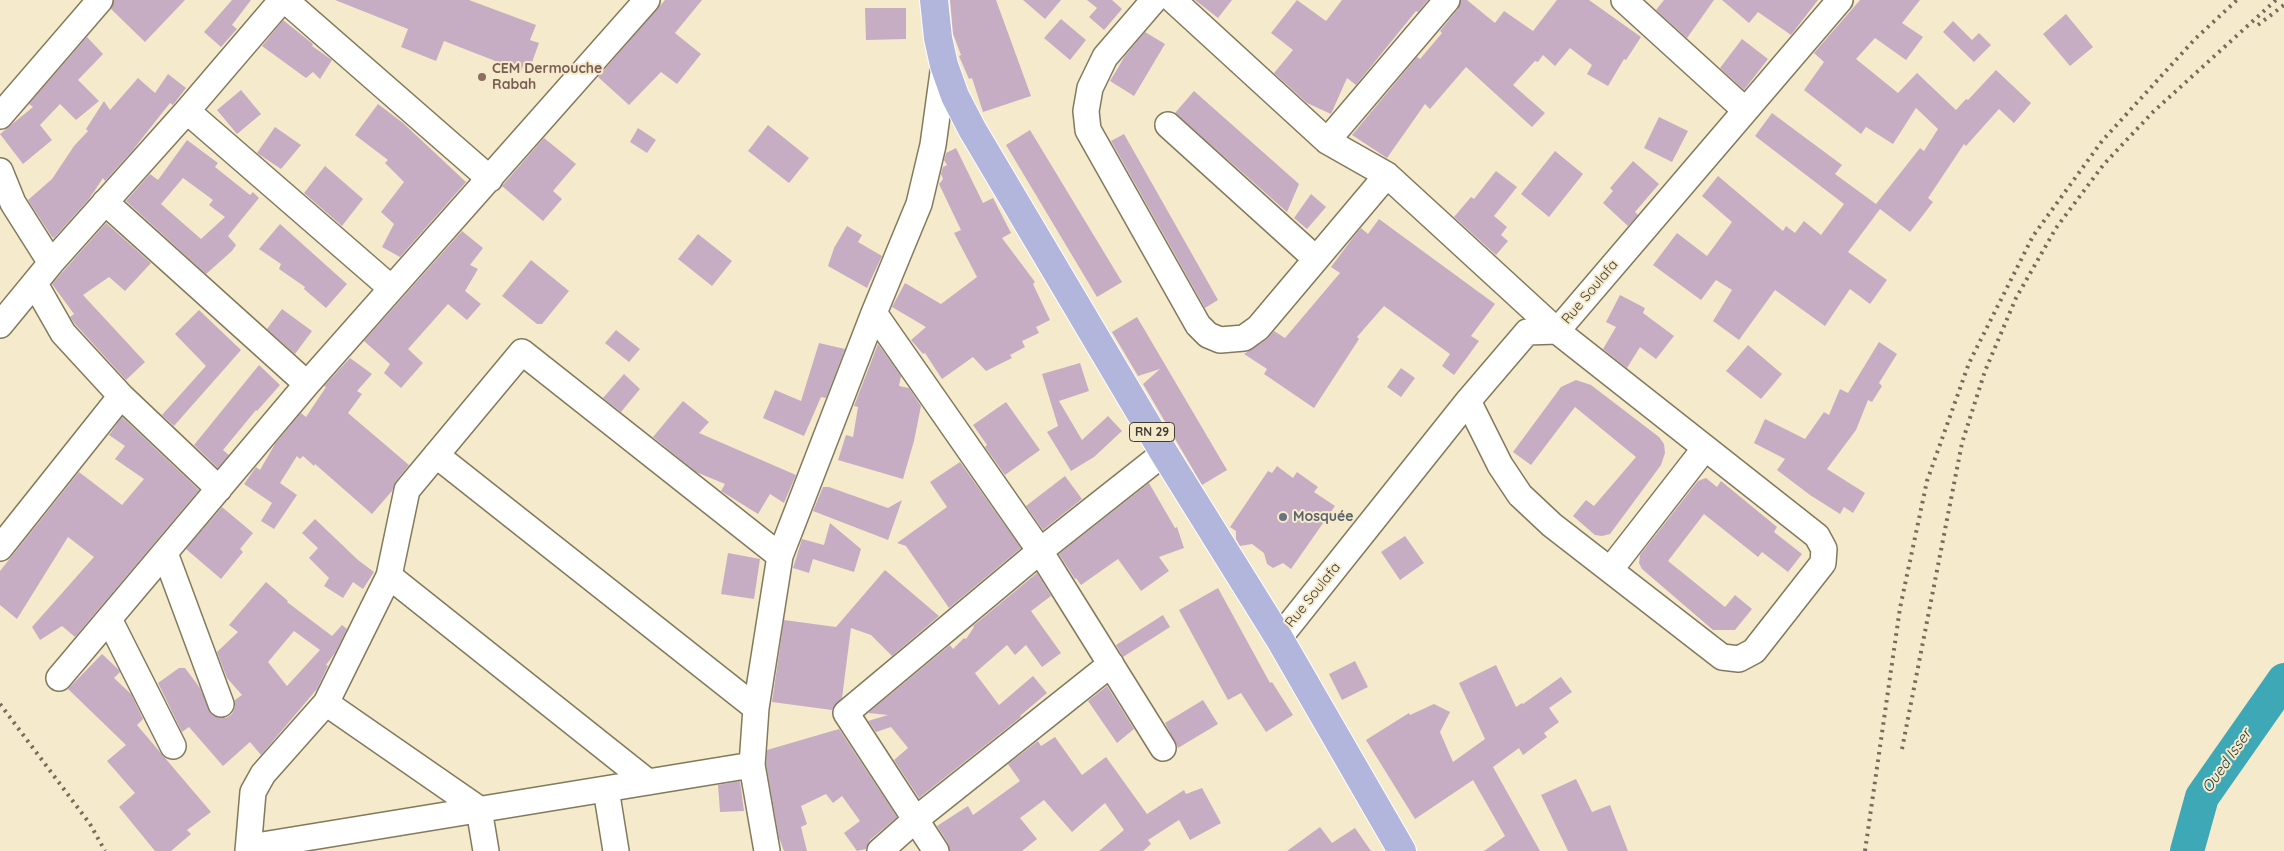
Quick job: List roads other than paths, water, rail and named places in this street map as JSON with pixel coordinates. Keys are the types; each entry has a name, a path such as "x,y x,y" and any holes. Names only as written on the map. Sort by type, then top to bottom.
{"main road":[{"name":"RN 29","path":"934,0 938,38 944,65 955,96 972,129 1164,453 1279,638 1402,851"}],"street":[{"path":"0,116 100,0"},
{"path":"0,325 51,263 283,0 490,179"},
{"path":"59,678 307,384 647,0"},
{"path":"1154,0 1105,57 1090,88 1086,111 1088,130 1198,325 1208,335 1220,340 1244,338 1258,328 1387,175"},
{"path":"1173,0 1327,141 1387,175 1556,331 1817,536 1824,548 1823,563 1754,651 1739,659 1722,657 1552,525 1520,495 1500,464 1468,401"},
{"path":"1327,141 1448,0"},
{"name":"Rue Soulafa","path":"1279,638 1468,401 1527,332 1556,331 1840,0"},
{"path":"1634,3 1745,110"},
{"path":"767,851 752,765 756,708 780,556 874,313 919,204 933,145 944,65"},
{"path":"187,111 391,288"},
{"path":"1168,124 1316,259"},
{"path":"0,171 13,203 51,263"},
{"path":"105,202 307,384"},
{"path":"35,284 63,333 120,396 219,489"},
{"path":"874,313 1040,551 1163,748"},
{"path":"752,765 479,810 357,840 249,849 253,792 263,774 326,703 389,576 407,490 522,352 780,556"},
{"path":"0,548 120,396"},
{"path":"1610,570 1705,448"},
{"path":"936,851 846,713 1040,551 1164,453"},
{"path":"436,455 756,708"},
{"path":"165,553 221,704"},
{"path":"389,576 648,782"},
{"path":"109,618 174,746"},
{"path":"880,851 1111,664"},
{"path":"326,703 479,810 486,851"},
{"path":"606,789 616,851"}],"waterway":[{"name":"Oued Isser","path":"2187,851 2202,797 2284,680"}],"railway":[{"path":"1865,851 1900,608 1927,481 1969,363 2033,236 2102,141 2195,39 2237,0"},
{"path":"1902,749 1962,443 1985,371 2016,298 2056,228 2104,164 2153,112 2276,0"},
{"path":"2258,25 2284,5"},
{"path":"0,704 90,824 105,851"}],"place":[{"name":"CEM Dermouche Rabah","path":"482,77"},
{"name":"Mosquée","path":"1283,517"}]}
